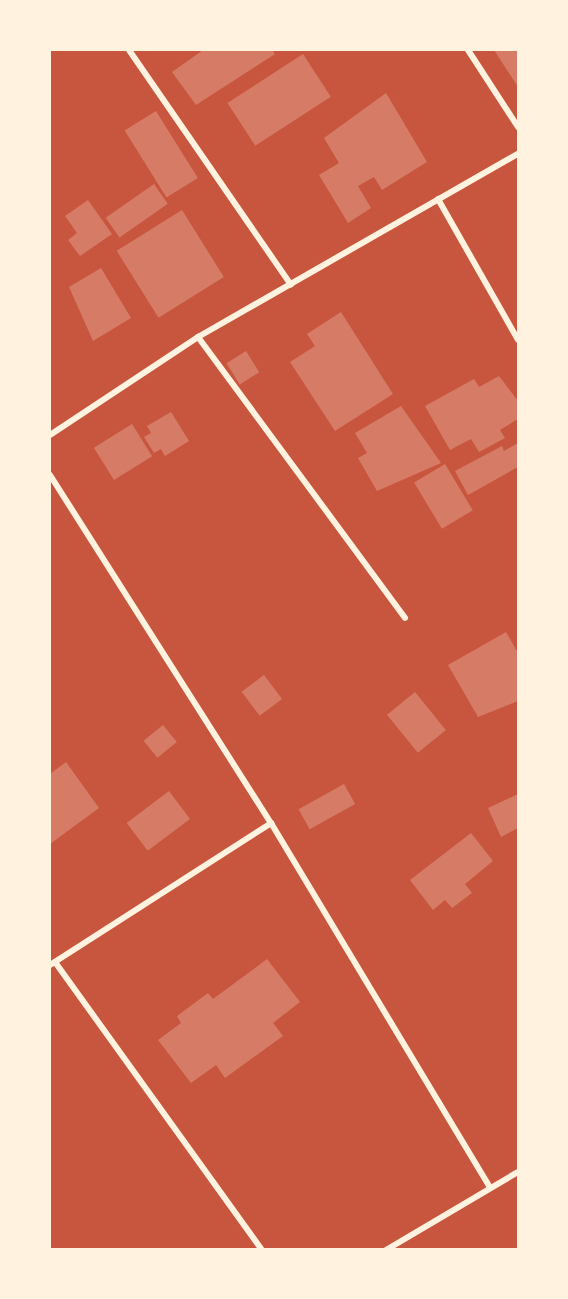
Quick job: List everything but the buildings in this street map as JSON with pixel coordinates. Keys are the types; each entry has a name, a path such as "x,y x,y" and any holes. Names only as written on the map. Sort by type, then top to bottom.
{"street":[{"path":"129,50 291,285"},
{"path":"468,50 519,127"},
{"path":"50,435 198,337 519,154"},
{"path":"438,199 519,340"},
{"path":"198,337 405,618"},
{"path":"50,475 271,823 490,1187"},
{"path":"262,1250 52,964 271,823"},
{"path":"386,1250 519,1172"}]}
